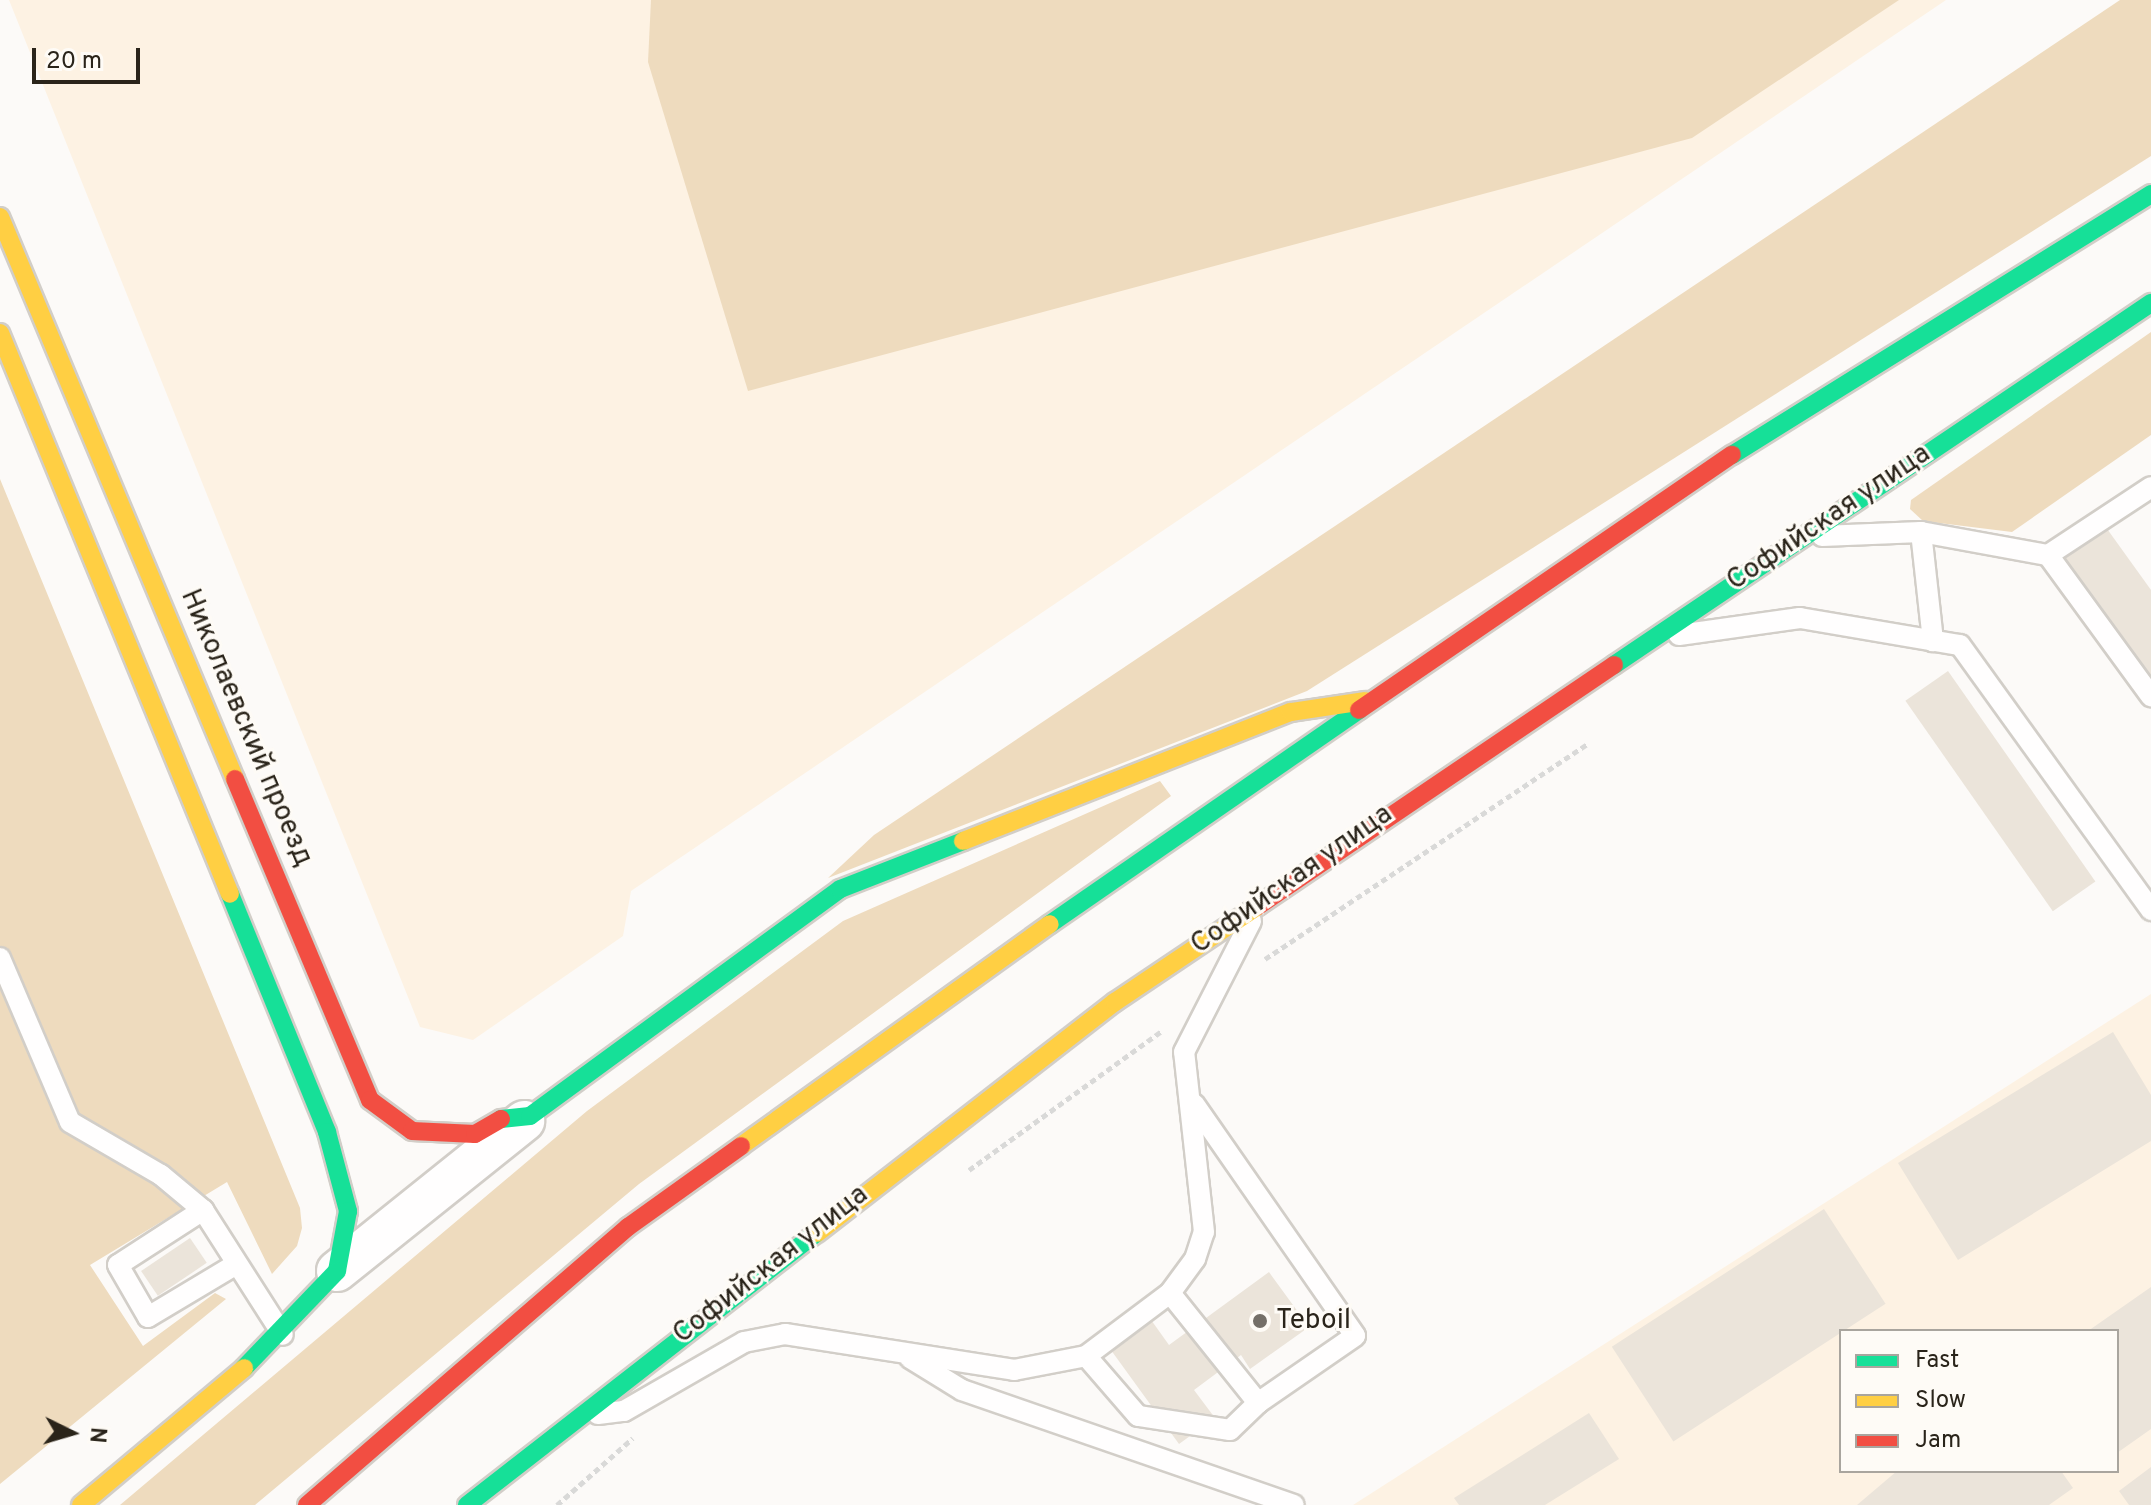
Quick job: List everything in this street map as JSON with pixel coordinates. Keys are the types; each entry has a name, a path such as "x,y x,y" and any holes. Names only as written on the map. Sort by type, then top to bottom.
{"main road":[{"path":"307,1505 628,1227 1365,701 1714,466 2151,194"},
{"name":"Николаевский проезд","path":"0,217 370,1100 412,1131 475,1134 507,1116 530,1116"},
{"name":"Софийская улица","path":"467,1505 578,1415 1115,1002 1645,640 2151,303"},
{"path":"0,333 327,1132 348,1211 337,1271 283,1335 81,1505"},
{"path":"530,1116 840,889 1291,712 1365,701"}],"street":[{"path":"337,1271 530,1116"}],"lane":[{"path":"1802,537 1921,532 2048,555 2150,489"},
{"path":"1921,532 1933,641"},
{"path":"2048,555 2151,696"},
{"path":"1645,640 1800,618 1960,645 2151,910"},
{"path":"578,1415 624,1411 744,1342 785,1334 1014,1370 1056,1368 1086,1356 1170,1293 1204,1232 1184,1052 1210,996 1262,900"},
{"path":"0,958 70,1122 161,1175 203,1210 235,1265 283,1335"},
{"path":"1086,1356 1138,1416 1230,1430 1258,1403 1355,1336 1191,1100"},
{"path":"203,1210 118,1265 148,1317 235,1265"},
{"path":"1170,1293 1258,1403"},
{"path":"900,1351 962,1390 1294,1505"}],"path":[{"path":"958,1179 1210,996 1587,744"},
{"path":"557,1505 639,1434"}],"shaded area":[{"path":"9,0 1946,0 631,891 623,936 473,1040 420,1027"},
{"path":"651,0 1899,0 1692,138 748,391 648,62"},
{"path":"2120,0 2151,0 2151,156 1307,691 828,878 874,835"},
{"path":"2151,332 2151,435 2012,532 1923,521 1910,509 1911,500"},
{"path":"0,479 300,1208 302,1228 297,1246 272,1274 227,1182 90,1265 143,1346 215,1293 226,1299 0,1484"},
{"path":"1160,781 1171,796 639,1184 255,1505 120,1505 587,1111 843,921"},
{"path":"2151,994 2151,1505 1353,1505"}],"building":[{"path":"2105,526 2151,590 2151,685 2060,559"},
{"path":"1948,671 2095,882 2053,911 1905,701"},
{"path":"2113,1032 2151,1095 2151,1141 1958,1260 1898,1163"},
{"path":"1824,1209 1886,1304 1847,1329 1839,1329 1839,1334 1673,1442 1612,1347"},
{"path":"190,1238 207,1263 158,1296 141,1271"},
{"path":"1269,1272 1309,1327 1250,1369 1241,1355 1194,1390 1215,1418 1179,1444 1108,1346 1149,1317 1169,1345"},
{"path":"2151,1287 2151,1429 2119,1452 2119,1329 2091,1329"},
{"path":"1589,1413 1619,1459 1545,1505 1459,1505 1454,1498"},
{"path":"2151,1467 2151,1505 2129,1505 2119,1491"},
{"path":"1895,1473 2062,1473 2073,1488 2049,1505 1857,1505"}],"traffic: fast":[{"path":"1732,455 2151,194"},
{"path":"1614,665 2151,303"},
{"path":"1050,924 1359,710"},
{"path":"501,1119 530,1116 840,889 963,841"},
{"path":"230,894 327,1132 348,1211 337,1271 244,1368"},
{"path":"467,1505 817,1233"}],"traffic: slow":[{"path":"0,217 235,779"},
{"path":"0,333 230,894"},
{"path":"963,841 1291,712 1365,701"},
{"path":"817,1233 1115,1002 1258,906"},
{"path":"741,1146 1050,924"},
{"path":"81,1505 244,1368"}],"traffic: jam":[{"path":"1359,710 1732,455"},
{"path":"1258,906 1614,665"},
{"path":"235,779 370,1100 412,1131 475,1134 501,1119"},
{"path":"307,1505 628,1227 741,1146"}],"place":[{"name":"Teboil","path":"1260,1321"}]}
